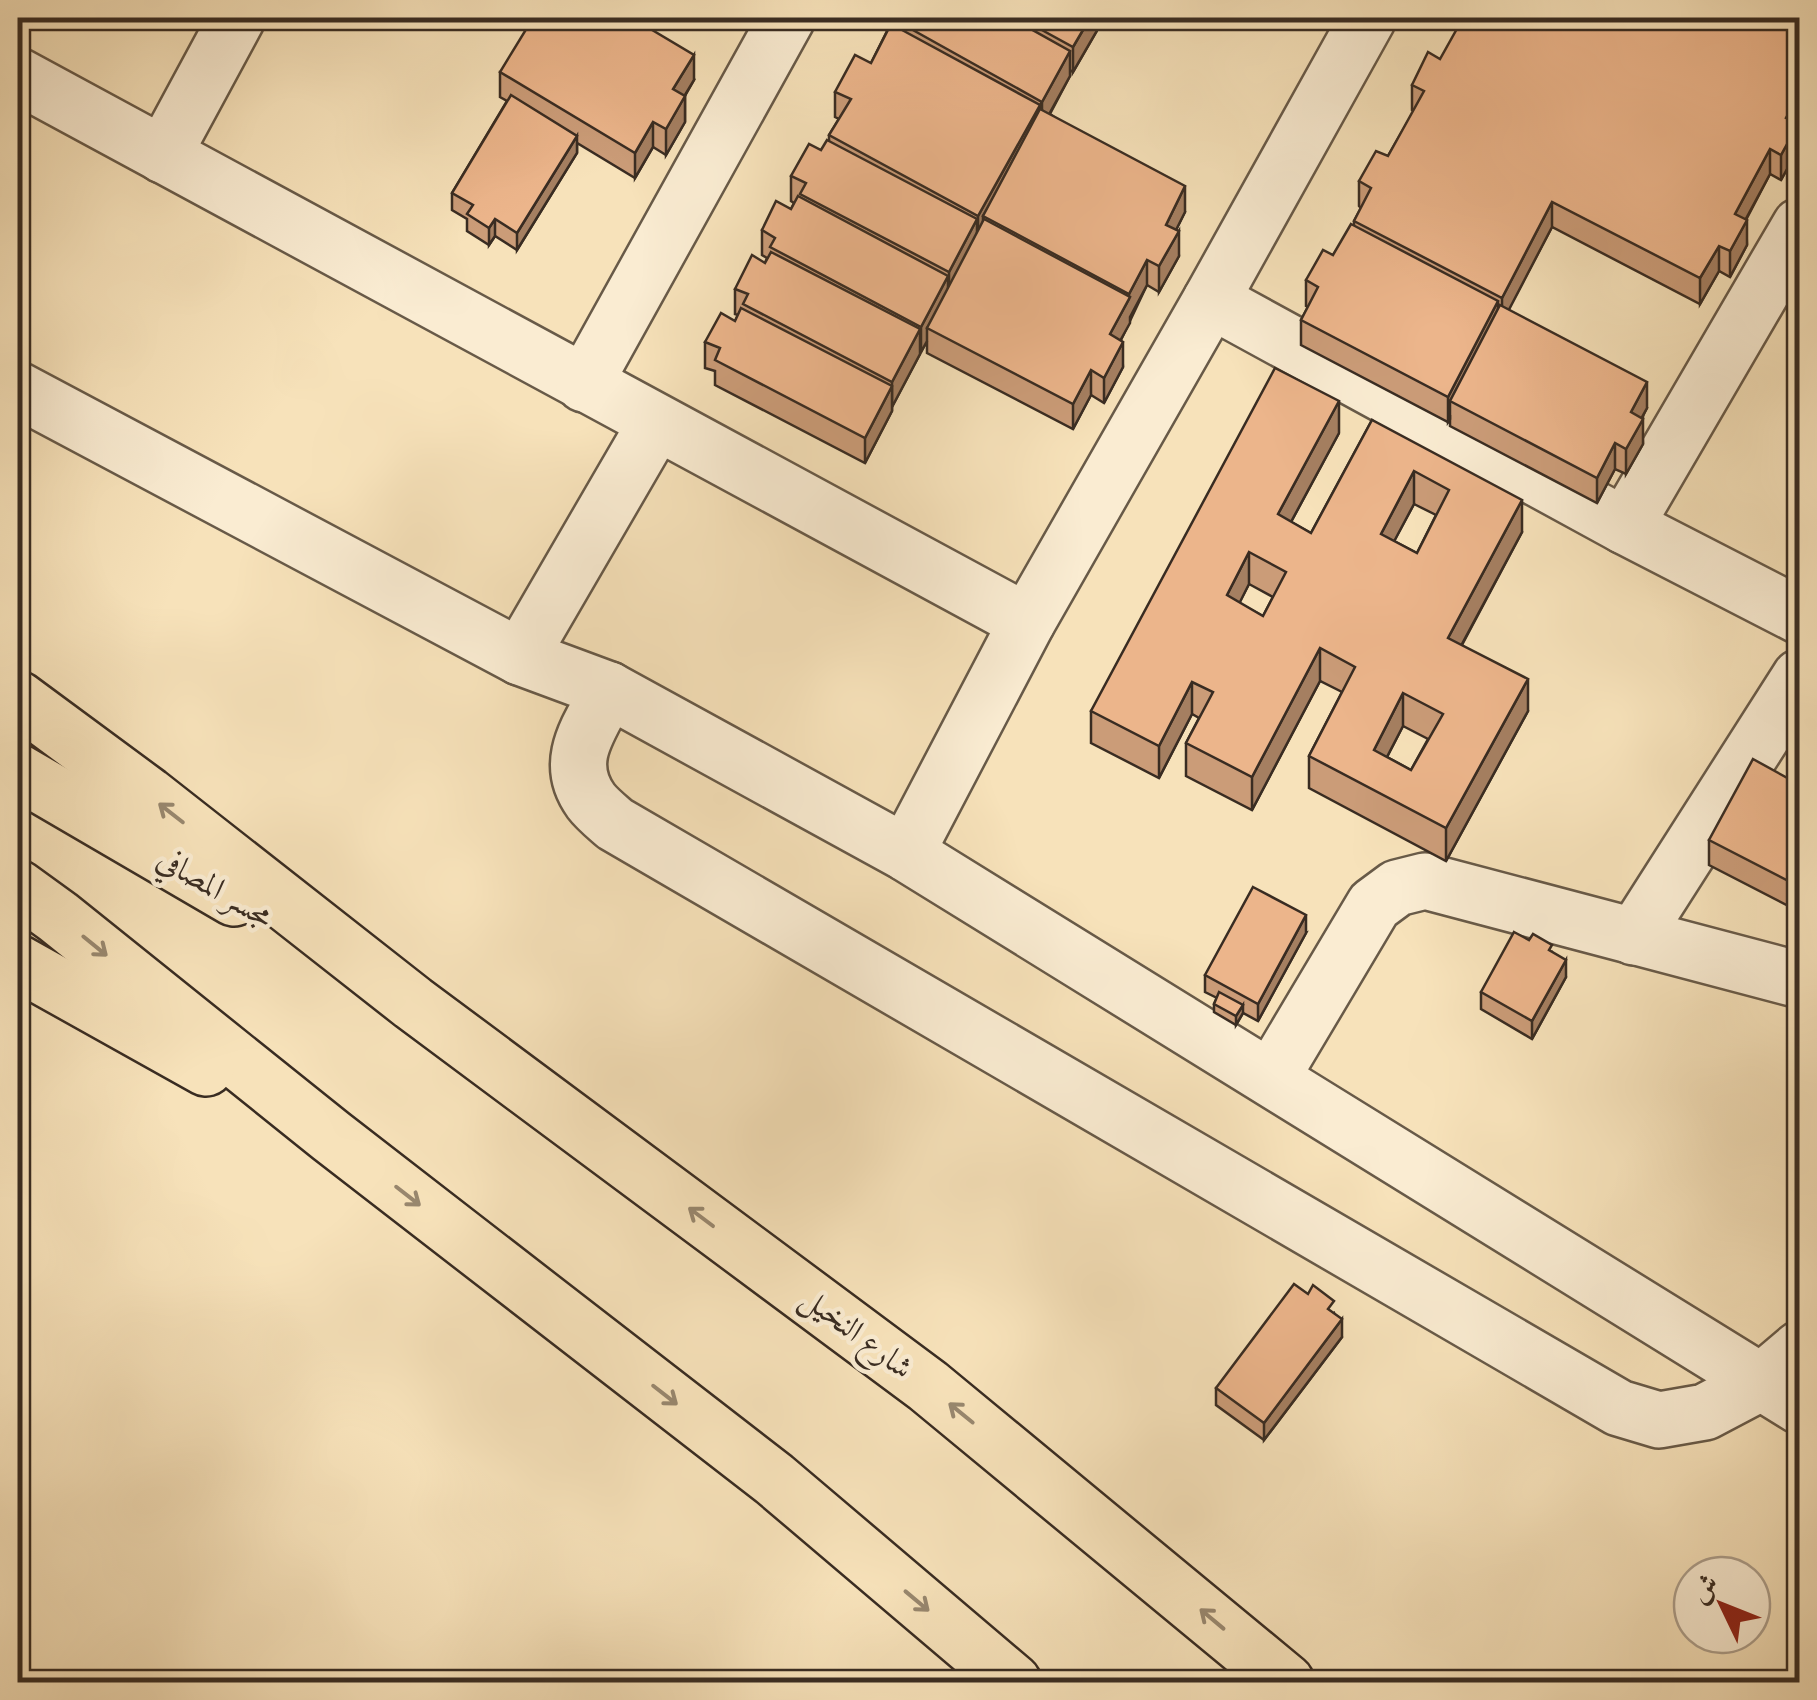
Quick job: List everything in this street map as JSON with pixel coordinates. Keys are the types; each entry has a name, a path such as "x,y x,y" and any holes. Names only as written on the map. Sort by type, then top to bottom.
{"highway":[{"path":"18,699 148,795 413,1004"},
{"name":"مجسر المصافي","path":"18,772 413,1004"},
{"path":"18,888 774,1479 1013,1682"},
{"path":"18,963 331,1136"},
{"name":"شارع النخيل","path":"413,1004 928,1386 1286,1682"}],"street":[{"path":"163,155 237,18"},
{"path":"584,384 787,18"},
{"path":"906,853 1027,622 1368,18"},
{"path":"18,76 1027,622"},
{"path":"1625,526 1800,226"},
{"path":"1211,300 1625,526 1800,616"},
{"path":"18,390 520,657 610,690 906,853 1271,1078 1786,1379"},
{"path":"520,657 656,423"},
{"path":"1634,936 1800,677"},
{"path":"610,690 579,747 578,776 591,801 614,824 1619,1408 1659,1420 1706,1412 1786,1379"},
{"path":"1271,1078 1374,905 1397,888 1425,881 1800,980"}],"building":[{"path":"533,18 632,18 694,55 673,89 685,96 666,129 653,122 635,153 500,72"},
{"path":"896,18 1011,18 1070,51 1042,102"},
{"path":"1020,18 1090,18 1073,47"},
{"path":"1463,18 1800,18 1800,92 1786,118 1798,124 1781,155 1770,149 1735,214 1747,220 1730,251 1719,246 1700,278 1552,202 1502,298 1354,221 1371,188 1359,181 1376,151 1388,156 1424,91 1412,85 1428,52 1440,59"},
{"path":"891,24 1040,105 978,216 829,135 851,99 835,92 855,55 871,63"},
{"path":"511,95 577,136 517,233 495,219 489,228 467,214 473,205 452,193"},
{"path":"1040,109 1185,186 1166,225 1179,231 1159,266 1147,260 1129,294 983,216"},
{"path":"827,140 977,219 949,272 800,194 806,183 791,176 809,144 821,150"},
{"path":"798,196 948,276 921,327 770,247 775,238 762,230 776,201 791,209"},
{"path":"984,219 1130,297 1110,334 1123,342 1104,378 1091,370 1073,404 927,328"},
{"path":"1351,224 1498,301 1448,397 1301,320 1318,287 1306,280 1323,250 1333,255"},
{"path":"771,252 920,329 892,382 743,304 748,294 735,289 752,255 765,263"},
{"path":"1500,305 1647,382 1631,412 1643,419 1626,449 1615,443 1597,478 1450,401"},
{"path":"741,308 892,386 865,438 715,360 720,348 705,342 721,313 735,321"},
{"path":"1275,368 1339,401 1278,514 1311,533 1372,420 1522,500 1448,638 1528,679 1446,828 1309,756 1355,667 1320,648 1252,777 1186,743 1213,692 1192,682 1159,746 1091,711","holes":["1414,471 1449,490 1417,553 1381,534","1249,552 1286,572 1263,616 1227,595","1403,693 1443,714 1411,770 1374,750"]},
{"path":"1753,759 1800,785 1800,887 1709,840"},
{"path":"1253,887 1306,915 1258,1004 1205,975"},
{"path":"1514,932 1529,940 1533,934 1552,945 1549,950 1566,960 1532,1021 1481,992"},
{"path":"1219,992 1243,1005 1236,1016 1214,1004"},
{"path":"1294,1284 1308,1294 1313,1285 1334,1301 1328,1309 1342,1319 1264,1423 1216,1388"},
{"path":"1800,1670 1800,1682 1778,1682"}]}
